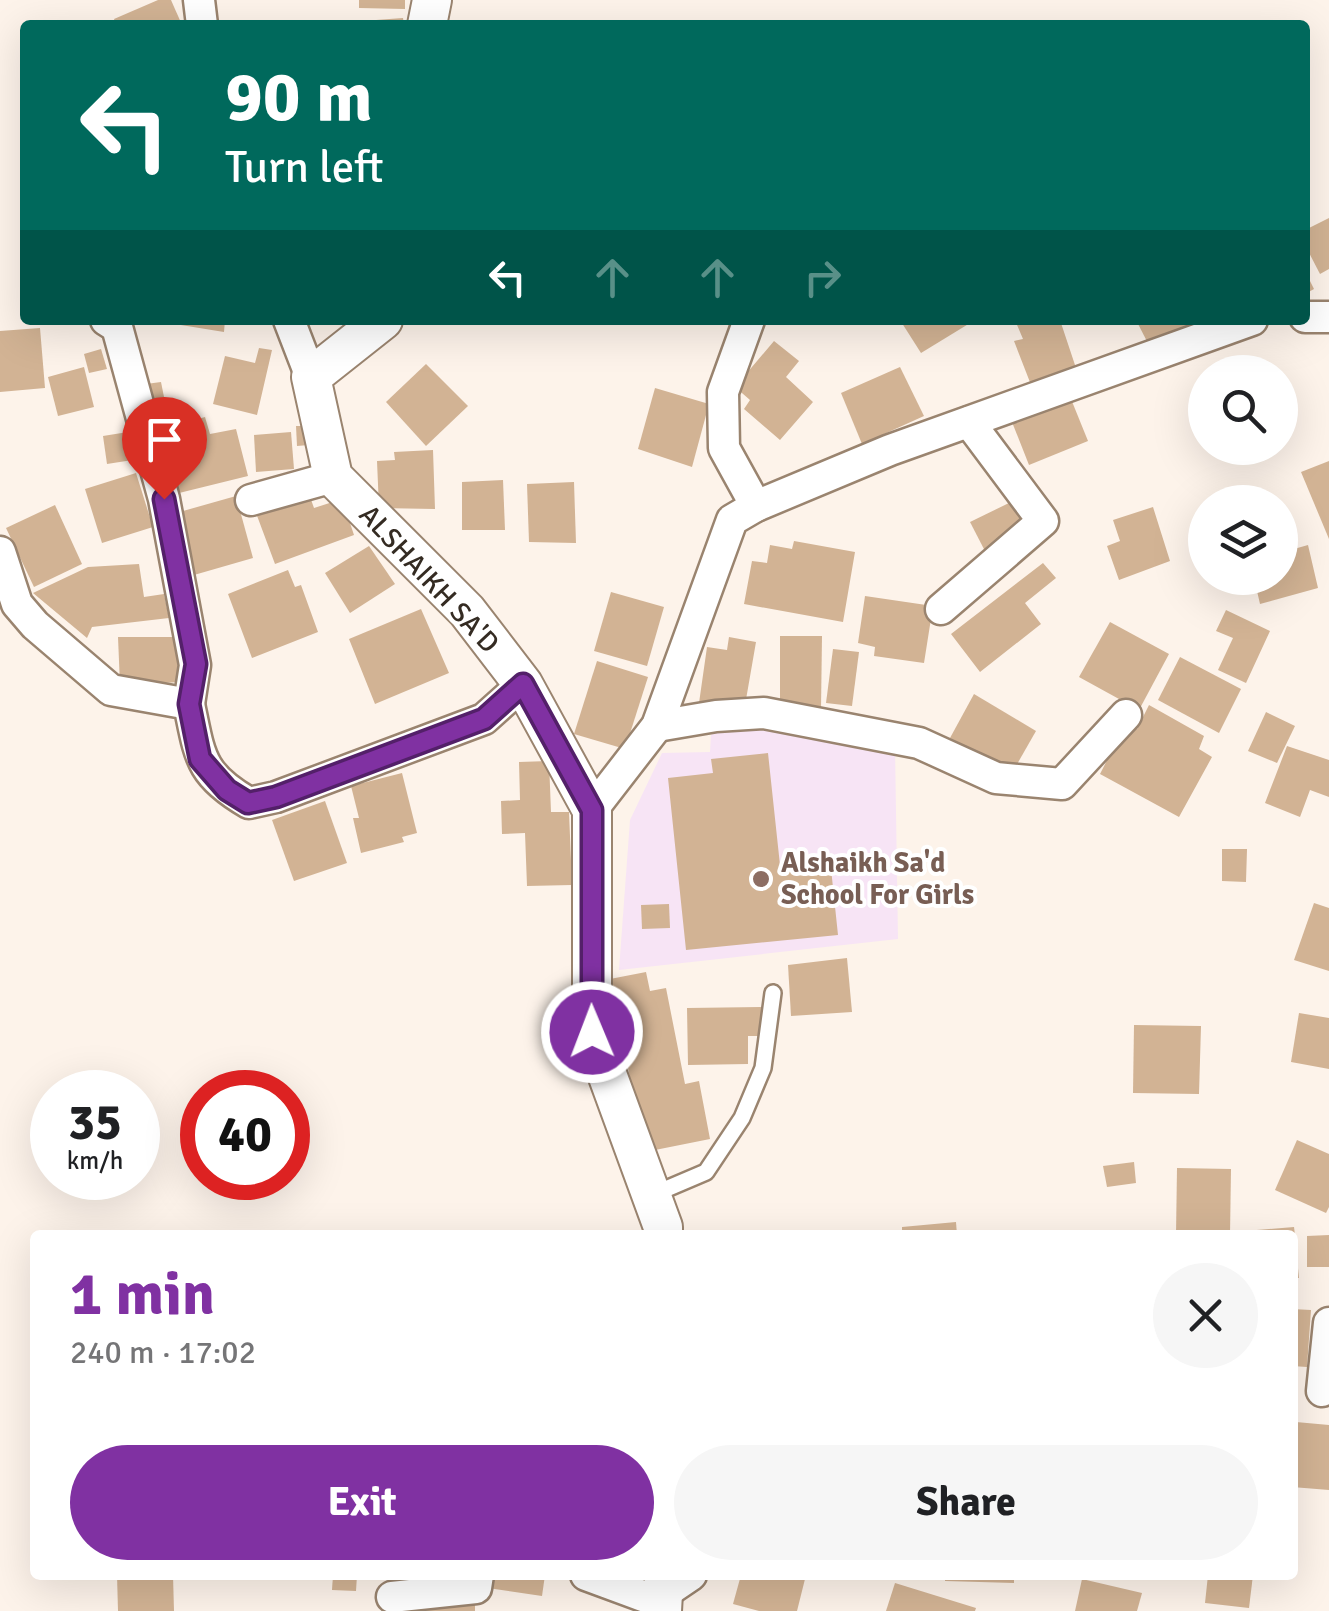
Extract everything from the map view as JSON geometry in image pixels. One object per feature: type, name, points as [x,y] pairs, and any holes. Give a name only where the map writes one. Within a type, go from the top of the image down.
[{"type":"street","points":[[113,325],[164,499],[196,664],[189,704],[200,759],[227,790],[248,803],[276,797],[484,719],[523,684]]},
{"type":"street","points":[[251,500],[333,477],[311,377],[291,325]]},
{"type":"street","points":[[311,377],[376,325]]},
{"type":"street","points":[[747,325],[723,392],[724,448],[756,506]]},
{"type":"street","points":[[592,810],[657,726],[732,520],[756,506],[890,450],[1238,325]]},
{"type":"street","points":[[941,610],[1043,521],[969,422]]},
{"type":"street","name":"ALSHAIKH SA'D","points":[[333,477],[467,612],[523,684],[592,810],[592,1032],[662,1230]]},
{"type":"street","points":[[0,552],[16,604],[111,690],[189,704]]},
{"type":"street","points":[[657,726],[716,716],[764,714],[920,743],[996,778],[1062,784],[1126,715]]},
{"type":"street","points":[[1322,1391],[1329,1323]]},
{"type":"street","points":[[390,1594],[476,1588],[477,1580]]},
{"type":"street","points":[[610,1580],[669,1592]]},
{"type":"lane","points":[[652,1196],[706,1172],[742,1118],[763,1068],[772,993]]},
{"type":"shaded area","name":"Alshaikh Sa'd School For Girls","points":[[733,719],[895,748],[898,939],[619,970],[630,820],[662,753],[710,752],[711,735]]},
{"type":"building","points":[[158,0],[171,0],[180,20],[114,20]]},
{"type":"building","points":[[359,0],[405,0],[405,9],[359,8]]},
{"type":"building","points":[[1329,218],[1329,269],[1320,274],[1310,255],[1310,228]]},
{"type":"building","points":[[181,325],[225,325],[224,332]]},
{"type":"building","points":[[903,325],[967,325],[921,353]]},
{"type":"building","points":[[1017,325],[1062,325],[1078,374],[1033,390],[1014,341],[1023,339]]},
{"type":"building","points":[[1139,325],[1193,325],[1197,333],[1154,355]]},
{"type":"building","points":[[40,328],[45,388],[0,392],[0,331]]},
{"type":"building","points":[[774,341],[799,361],[786,377],[813,402],[780,440],[744,409],[750,400],[735,387]]},
{"type":"building","points":[[259,348],[272,350],[257,415],[213,404],[225,356],[255,363]]},
{"type":"building","points":[[101,349],[107,369],[89,373],[84,354]]},
{"type":"building","points":[[426,364],[468,406],[426,446],[386,402]]},
{"type":"building","points":[[84,367],[94,407],[58,416],[48,377]]},
{"type":"building","points":[[900,367],[924,416],[862,444],[841,393]]},
{"type":"building","points":[[161,382],[166,407],[151,410],[146,384]]},
{"type":"building","points":[[655,388],[709,404],[692,467],[638,449]]},
{"type":"building","points":[[1071,399],[1088,441],[1029,465],[1012,422]]},
{"type":"building","points":[[205,417],[210,434],[236,429],[248,476],[175,494],[163,440],[182,435],[180,424]]},
{"type":"building","points":[[296,426],[308,426],[309,445],[297,446]]},
{"type":"building","points":[[134,431],[139,459],[107,464],[103,436]]},
{"type":"building","points":[[291,432],[294,469],[256,472],[254,435]]},
{"type":"building","points":[[433,450],[435,509],[379,508],[377,461],[395,460],[394,452]]},
{"type":"building","points":[[1329,461],[1329,539],[1301,472]]},
{"type":"building","points":[[136,473],[153,527],[102,543],[85,489]]},
{"type":"building","points":[[503,480],[505,530],[462,530],[462,482]]},
{"type":"building","points":[[574,482],[576,543],[529,542],[527,484]]},
{"type":"building","points":[[309,494],[314,508],[342,499],[354,535],[275,564],[256,513]]},
{"type":"building","points":[[236,496],[253,558],[194,575],[176,513]]},
{"type":"building","points":[[1011,502],[1027,531],[986,553],[970,522]]},
{"type":"building","points":[[55,505],[82,564],[34,587],[6,528]]},
{"type":"building","points":[[1153,507],[1170,561],[1119,580],[1107,546],[1120,541],[1113,520]]},
{"type":"building","points":[[794,541],[855,552],[843,622],[744,604],[752,561],[767,563],[770,545],[792,549]]},
{"type":"building","points":[[1308,545],[1318,588],[1298,594],[1298,548]]},
{"type":"building","points":[[369,546],[395,584],[350,613],[325,573]]},
{"type":"building","points":[[1043,563],[1056,578],[1025,603],[1041,624],[980,672],[951,634]]},
{"type":"building","points":[[139,564],[144,597],[164,594],[169,618],[92,627],[87,638],[33,593],[88,567]]},
{"type":"building","points":[[288,570],[295,587],[301,585],[318,632],[252,658],[228,594]]},
{"type":"building","points":[[611,592],[664,607],[647,666],[594,651]]},
{"type":"building","points":[[1258,595],[1293,595],[1260,604]]},
{"type":"building","points":[[865,596],[933,606],[924,663],[874,656],[875,647],[858,643]]},
{"type":"building","points":[[421,609],[449,673],[375,704],[349,639]]},
{"type":"building","points":[[1226,610],[1270,631],[1246,683],[1218,670],[1233,638],[1216,631]]},
{"type":"building","points":[[1110,622],[1169,654],[1139,710],[1079,677]]},
{"type":"building","points":[[780,636],[822,636],[821,709],[780,709]]},
{"type":"building","points":[[118,637],[180,637],[182,682],[120,685]]},
{"type":"building","points":[[729,637],[756,642],[744,711],[699,703],[707,647],[727,650]]},
{"type":"building","points":[[833,649],[859,652],[852,706],[826,703]]},
{"type":"building","points":[[1180,657],[1241,689],[1219,733],[1158,700]]},
{"type":"building","points":[[597,661],[648,677],[625,749],[574,734]]},
{"type":"building","points":[[974,694],[1036,731],[1012,773],[950,738]]},
{"type":"building","points":[[1149,705],[1204,736],[1199,749],[1212,757],[1179,817],[1100,774],[1126,723],[1137,729]]},
{"type":"building","points":[[1266,712],[1295,726],[1277,763],[1248,751]]},
{"type":"building","points":[[1287,746],[1329,760],[1329,797],[1310,790],[1300,817],[1265,803]]},
{"type":"building","points":[[768,753],[780,865],[830,859],[838,935],[686,950],[668,778],[713,773],[711,759]]},
{"type":"building","points":[[549,761],[551,812],[569,812],[572,885],[527,886],[525,833],[502,834],[501,801],[520,800],[519,762]]},
{"type":"building","points":[[402,773],[417,833],[402,837],[404,842],[361,853],[353,818],[359,818],[351,786]]},
{"type":"building","points":[[325,801],[347,863],[294,881],[272,820]]},
{"type":"building","points":[[1222,849],[1247,849],[1246,882],[1222,881]]},
{"type":"building","points":[[1314,903],[1329,908],[1329,971],[1294,960]]},
{"type":"building","points":[[669,904],[670,928],[642,929],[641,905]]},
{"type":"building","points":[[847,958],[852,1012],[791,1016],[788,965]]},
{"type":"building","points":[[646,972],[650,991],[666,988],[685,1084],[699,1081],[710,1139],[645,1152],[610,979]]},
{"type":"building","points":[[761,1007],[761,1036],[748,1036],[748,1064],[688,1065],[687,1008]]},
{"type":"building","points":[[1299,1013],[1329,1018],[1329,1069],[1291,1062]]},
{"type":"building","points":[[1134,1025],[1201,1026],[1199,1094],[1133,1093]]},
{"type":"building","points":[[1297,1140],[1329,1154],[1326,1213],[1275,1190]]},
{"type":"building","points":[[1134,1162],[1136,1183],[1107,1187],[1103,1166]]},
{"type":"building","points":[[1177,1168],[1231,1169],[1230,1230],[1176,1230]]},
{"type":"building","points":[[956,1222],[957,1230],[902,1230]]},
{"type":"building","points":[[1329,1235],[1329,1267],[1307,1267],[1307,1236]]},
{"type":"building","points":[[1298,1309],[1311,1310],[1307,1367],[1298,1366]]},
{"type":"building","points":[[1298,1422],[1329,1425],[1329,1490],[1298,1487]]},
{"type":"building","points":[[117,1580],[173,1580],[174,1611],[118,1611]]},
{"type":"building","points":[[333,1580],[357,1580],[356,1591],[332,1590]]},
{"type":"building","points":[[489,1580],[544,1580],[542,1596],[488,1588]]},
{"type":"building","points":[[740,1580],[805,1580],[797,1611],[759,1611],[733,1604]]},
{"type":"building","points":[[1014,1580],[1014,1583],[945,1581]]},
{"type":"building","points":[[1082,1580],[1142,1593],[1137,1611],[1075,1611]]},
{"type":"building","points":[[1207,1580],[1252,1580],[1249,1608],[1205,1603]]},
{"type":"building","points":[[895,1583],[976,1608],[886,1611]]},
{"type":"building","points":[[414,1603],[475,1603],[475,1611],[414,1611]]},
{"type":"place","name":"Alshaikh Sa'd School For Girls","points":[[761,879]]},
{"type":"route","points":[[164,499],[196,664],[189,704],[200,759],[227,790],[248,803],[276,797],[484,719],[523,684],[592,810],[592,1032]]}]
